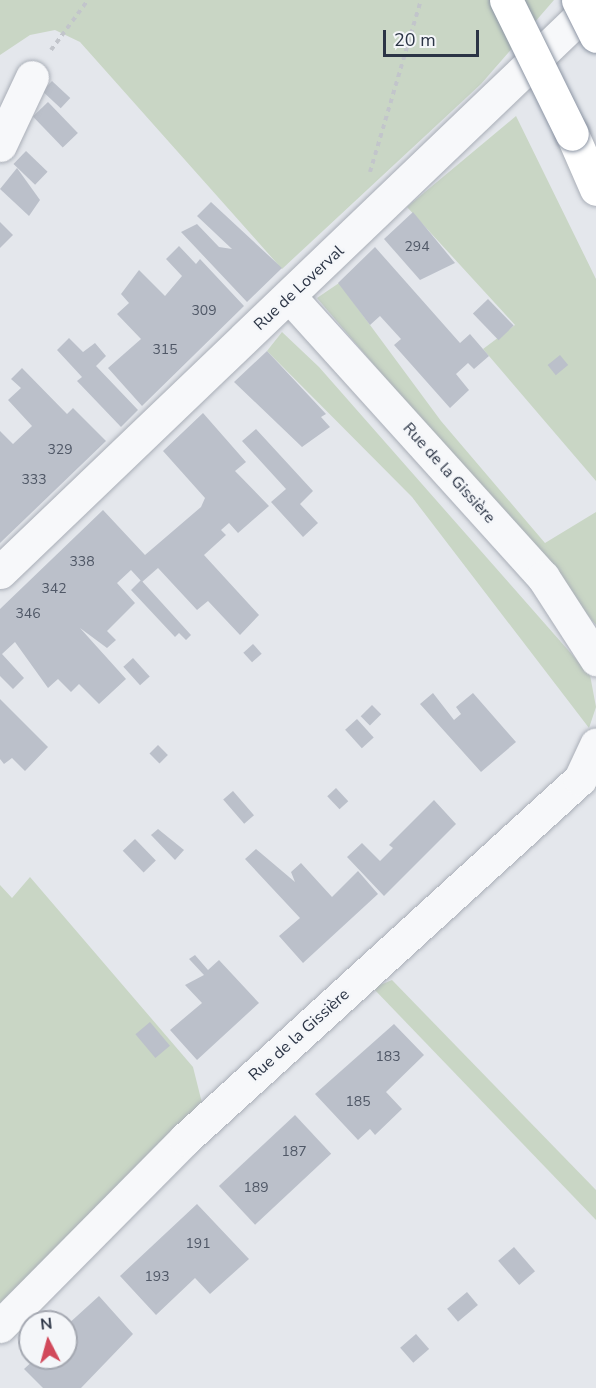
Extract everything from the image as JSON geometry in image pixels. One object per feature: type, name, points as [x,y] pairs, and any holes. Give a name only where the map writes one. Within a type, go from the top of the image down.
[{"type":"highway","points":[[506,0],[572,134],[596,189]]},
{"type":"highway","points":[[578,0],[596,36]]},
{"type":"street","name":"Rue de Loverval","points":[[0,572],[596,1]]},
{"type":"street","points":[[0,145],[32,77]]},
{"type":"street","name":"Rue de la Gissière","points":[[288,296],[543,577],[596,659]]},
{"type":"street","name":"Rue de la Gissière","points":[[0,1326],[185,1139],[580,780],[596,746]]},
{"type":"path","points":[[32,77],[88,0]]},
{"type":"path","points":[[366,185],[421,0]]},
{"type":"green space","points":[[0,0],[554,0],[481,84],[282,269],[80,42],[55,30],[30,35],[0,55]]},
{"type":"green space","points":[[516,116],[596,279],[596,481],[483,349],[515,325],[407,207]]},
{"type":"green space","points":[[339,283],[441,421],[545,543],[596,512],[596,625],[317,298]]},
{"type":"green space","points":[[282,332],[319,367],[590,675],[596,707],[589,728],[412,497],[267,351]]},
{"type":"green space","points":[[30,877],[193,1067],[203,1107],[0,1303],[0,885],[12,898]]},
{"type":"green space","points":[[392,980],[596,1190],[596,1220],[373,988]]},
{"type":"building","points":[[52,81],[70,98],[61,108],[42,91]]},
{"type":"building","points":[[48,102],[78,133],[63,148],[33,117]]},
{"type":"building","points":[[26,151],[48,172],[35,185],[13,164]]},
{"type":"building","points":[[17,168],[40,200],[29,216],[0,189]]},
{"type":"building","points":[[211,202],[282,268],[247,302],[181,232],[197,224],[219,247],[232,249],[197,216]]},
{"type":"building","points":[[413,212],[455,263],[420,280],[384,239]]},
{"type":"building","points":[[0,222],[13,235],[0,248]]},
{"type":"building","points":[[179,246],[196,264],[200,259],[244,306],[142,406],[108,368],[141,339],[117,314],[129,303],[121,294],[139,270],[165,296],[182,276],[166,259]]},
{"type":"building","points":[[375,247],[460,343],[470,334],[489,356],[474,369],[468,363],[456,374],[469,390],[450,408],[394,345],[401,339],[380,316],[370,325],[338,283]]},
{"type":"building","points":[[488,299],[514,326],[499,340],[473,314]]},
{"type":"building","points":[[69,338],[83,352],[95,343],[106,356],[96,366],[138,410],[121,427],[77,381],[82,377],[57,350]]},
{"type":"building","points":[[267,351],[326,414],[321,417],[330,427],[302,447],[234,382]]},
{"type":"building","points":[[560,355],[568,365],[556,375],[548,365]]},
{"type":"building","points":[[22,368],[67,414],[73,408],[106,441],[0,543],[0,431],[13,444],[32,426],[8,400],[21,388],[11,379]]},
{"type":"building","points":[[203,413],[246,462],[235,471],[269,506],[238,533],[229,523],[221,530],[226,535],[204,555],[259,615],[240,635],[208,601],[197,610],[158,568],[142,582],[131,570],[117,583],[135,603],[107,631],[116,640],[107,648],[80,628],[126,679],[99,704],[79,684],[71,692],[58,679],[48,688],[15,642],[2,654],[24,678],[13,689],[0,676],[0,609],[103,510],[145,555],[201,507],[205,498],[163,451]]},
{"type":"building","points":[[256,429],[313,491],[300,504],[318,523],[303,537],[271,502],[286,489],[242,441]]},
{"type":"building","points":[[141,580],[191,635],[186,640],[179,633],[175,637],[131,590]]},
{"type":"building","points":[[253,644],[262,654],[252,662],[243,653]]},
{"type":"building","points":[[133,658],[150,677],[140,685],[123,667]]},
{"type":"building","points":[[433,693],[454,720],[461,714],[456,707],[473,693],[516,742],[481,772],[420,704]]},
{"type":"building","points":[[0,699],[48,747],[25,771],[12,758],[4,764],[0,759]]},
{"type":"building","points":[[372,705],[381,714],[370,726],[361,716]]},
{"type":"building","points":[[357,719],[374,738],[362,748],[345,730]]},
{"type":"building","points":[[158,745],[168,755],[159,763],[150,753]]},
{"type":"building","points":[[336,788],[348,801],[339,809],[327,796]]},
{"type":"building","points":[[233,791],[254,815],[244,824],[223,800]]},
{"type":"building","points":[[434,800],[456,824],[384,896],[347,857],[362,843],[380,861],[393,848],[389,845]]},
{"type":"building","points":[[158,829],[184,850],[175,860],[151,835]]},
{"type":"building","points":[[135,839],[156,861],[144,872],[123,851]]},
{"type":"building","points":[[256,849],[295,882],[291,872],[301,863],[332,897],[358,871],[378,894],[303,963],[279,936],[300,918],[245,859]]},
{"type":"building","points":[[195,955],[208,970],[219,960],[259,1003],[197,1060],[170,1030],[202,1003],[185,985],[204,975],[189,959]]},
{"type":"building","points":[[150,1022],[170,1046],[155,1058],[135,1034]]},
{"type":"building","points":[[394,1024],[424,1055],[386,1092],[402,1109],[375,1135],[370,1129],[358,1140],[315,1094]]},
{"type":"building","points":[[295,1115],[331,1154],[255,1225],[219,1186]]},
{"type":"building","points":[[197,1204],[249,1259],[210,1294],[195,1278],[156,1315],[120,1276]]},
{"type":"building","points":[[514,1247],[535,1271],[519,1285],[498,1261]]},
{"type":"building","points":[[467,1292],[478,1305],[458,1322],[447,1309]]},
{"type":"building","points":[[99,1296],[133,1334],[81,1388],[43,1388],[25,1370],[78,1370],[78,1315]]},
{"type":"building","points":[[416,1334],[429,1349],[413,1363],[400,1348]]}]
